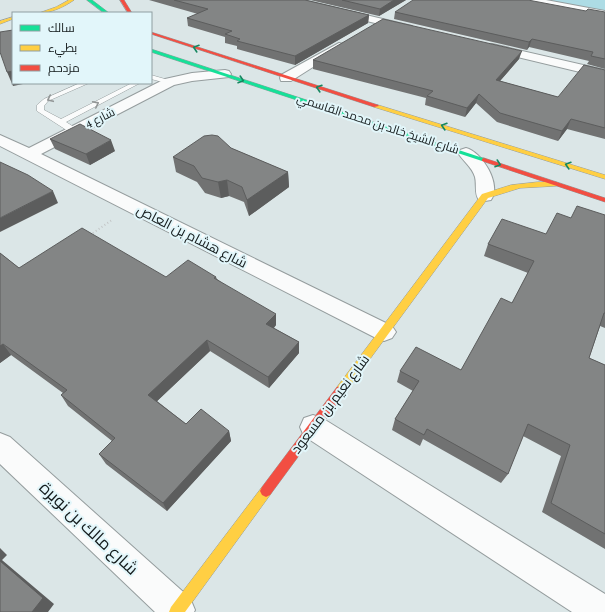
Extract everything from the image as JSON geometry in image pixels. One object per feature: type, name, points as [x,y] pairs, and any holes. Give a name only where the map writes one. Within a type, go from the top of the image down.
[{"type":"main road","points":[[43,12],[57,8],[72,0]]},
{"type":"main road","points":[[89,0],[106,12]]},
{"type":"main road","points":[[122,0],[129,12]]},
{"type":"main road","points":[[0,19],[12,18]]},
{"type":"main road","points":[[0,23],[12,18]]},
{"type":"main road","name":"شارع الشيخ خالد بن محمد القاسمي","points":[[153,34],[286,78],[605,177]]},
{"type":"main road","name":"شارع الشيخ خالد بن محمد القاسمي","points":[[152,50],[605,200]]},
{"type":"main road","points":[[485,196],[505,188],[556,184]]},
{"type":"main road","name":"شارع نعيم بن مسعود","points":[[177,611],[485,196]]},
{"type":"street","points":[[291,0],[419,31]]},
{"type":"street","points":[[530,0],[605,14]]},
{"type":"street","points":[[367,30],[392,14]]},
{"type":"street","points":[[286,78],[346,42]]},
{"type":"street","points":[[481,45],[605,74]]},
{"type":"street","points":[[170,82],[179,70],[180,66],[178,58]]},
{"type":"street","name":"شارع 4","points":[[29,154],[170,82],[198,76],[226,74]]},
{"type":"street","name":"شارع هشام بن العاص","points":[[0,140],[384,332]]},
{"type":"street","points":[[466,153],[473,159],[483,174],[485,181],[485,196]]},
{"type":"street","points":[[313,426],[602,612]]},
{"type":"street","name":"شارع مالك بن نويرة","points":[[0,446],[177,611]]},
{"type":"lane","points":[[152,78],[170,82]]},
{"type":"lane","points":[[74,131],[41,111],[40,106],[46,100],[84,84]]},
{"type":"lane","points":[[61,122],[135,84]]},
{"type":"path","points":[[86,237],[133,206]]},
{"type":"shaded area","points":[[541,0],[605,0],[605,12]]},
{"type":"building","points":[[174,0],[305,0],[369,15],[295,56],[237,41],[240,39],[225,34],[232,31],[187,18],[208,9]]},
{"type":"building","points":[[342,0],[394,0],[380,9]]},
{"type":"building","points":[[413,0],[528,0],[586,11],[588,9],[605,12],[605,59],[591,56],[593,52],[532,39],[529,42],[395,12]]},
{"type":"building","points":[[383,19],[522,51],[496,80],[558,97],[584,65],[605,70],[605,128],[571,119],[562,131],[500,113],[479,94],[467,108],[427,96],[433,91],[313,60]]},
{"type":"building","points":[[12,30],[12,71],[7,72],[0,52],[0,32]]},
{"type":"building","points":[[80,124],[111,140],[86,154],[50,139]]},
{"type":"building","points":[[204,136],[218,136],[231,148],[288,172],[247,200],[242,187],[227,180],[218,182],[202,178],[194,166],[173,157]]},
{"type":"building","points":[[0,162],[28,175],[53,191],[0,218]]},
{"type":"building","points":[[577,206],[605,215],[605,313],[589,358],[605,365],[605,534],[551,503],[570,445],[528,424],[508,474],[427,429],[424,435],[395,419],[419,381],[400,371],[416,347],[461,370],[501,298],[512,303],[534,261],[488,244],[502,219],[546,234],[557,213],[571,218]]},
{"type":"building","points":[[82,228],[166,277],[188,260],[216,277],[214,278],[276,314],[266,324],[299,342],[268,377],[207,340],[148,395],[186,424],[201,409],[229,431],[163,503],[99,454],[115,438],[61,395],[67,390],[3,344],[0,346],[0,253],[19,268]]},
{"type":"building","points":[[0,561],[43,598],[32,612],[0,612]]},
{"type":"traffic: fast","points":[[89,0],[106,12]]},
{"type":"traffic: fast","points":[[152,50],[484,160]]},
{"type":"traffic: slow","points":[[44,12],[57,8],[72,0]]},
{"type":"traffic: slow","points":[[0,23],[12,18]]},
{"type":"traffic: slow","points":[[376,106],[605,177]]},
{"type":"traffic: slow","points":[[341,390],[485,196],[520,186],[556,184]]},
{"type":"traffic: slow","points":[[176,612],[266,491]]},
{"type":"traffic: jam","points":[[122,0],[129,12]]},
{"type":"traffic: jam","points":[[152,33],[376,106]]},
{"type":"traffic: jam","points":[[484,160],[605,200]]},
{"type":"traffic: jam","points":[[266,491],[341,390]]}]
